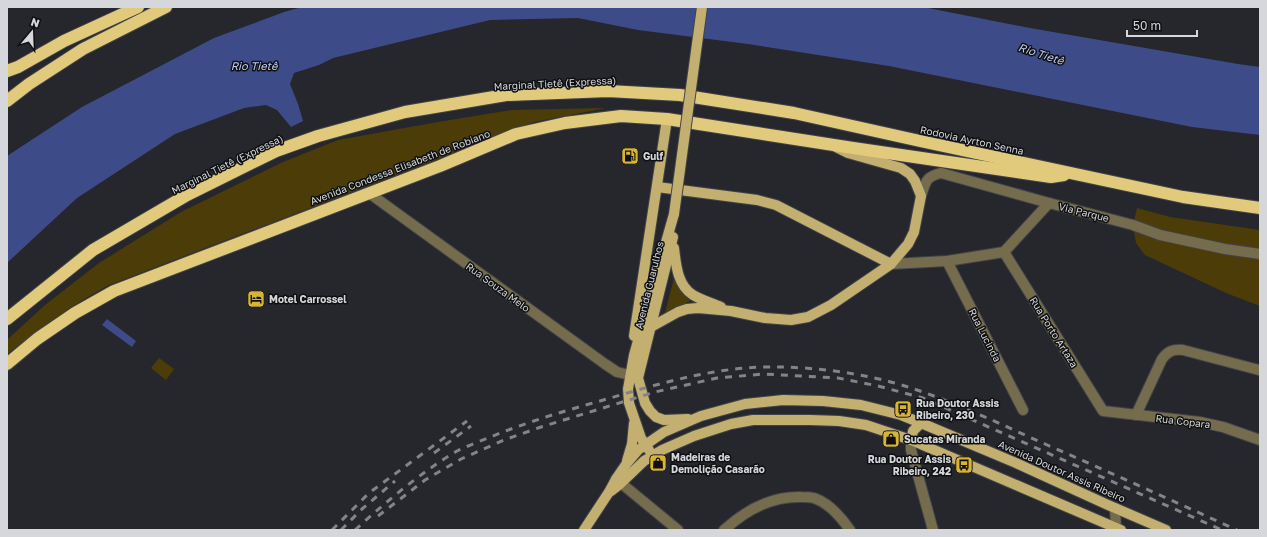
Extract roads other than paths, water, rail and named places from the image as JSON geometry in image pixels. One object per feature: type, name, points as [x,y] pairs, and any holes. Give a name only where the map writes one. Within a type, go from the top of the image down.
[{"type":"highway","points":[[7,71],[18,67],[64,41],[138,7]]},
{"type":"highway","points":[[7,101],[22,89],[83,50],[166,7]]},
{"type":"highway","name":"Marginal Tietê (Expressa)","points":[[7,318],[93,250],[186,195],[276,151],[318,136],[405,112],[506,96],[608,91],[680,95]]},
{"type":"highway","name":"Rodovia Ayrton Senna","points":[[680,95],[794,113],[1183,197],[1260,208]]},
{"type":"highway","name":"Avenida Condessa Elisabeth de Robiano","points":[[7,364],[37,339],[75,313],[114,291],[440,166],[516,134],[565,123],[621,116],[667,119],[1051,177],[1075,174]]},
{"type":"main road","points":[[674,214],[702,7]]},
{"type":"main road","name":"Avenida Guarulhos","points":[[634,355],[636,320],[667,119]]},
{"type":"main road","points":[[673,240],[675,260],[680,279],[685,289],[694,296],[730,310],[764,318],[791,320],[808,317],[831,305],[892,264],[908,244],[914,232],[921,196],[915,181],[910,174],[901,168],[848,153],[833,145]]},
{"type":"main road","points":[[657,187],[757,200],[776,205],[892,264]]},
{"type":"main road","name":"Avenida Guarulhos","points":[[674,214],[673,240],[638,378],[645,403],[656,417],[664,420],[692,419]]},
{"type":"main road","name":"Avenida Guarulhos","points":[[653,455],[641,438],[629,403],[628,389],[634,355],[674,214]]},
{"type":"main road","points":[[651,327],[678,312],[688,309],[698,308],[730,310]]},
{"type":"main road","name":"Avenida Doutor Assis Ribeiro","points":[[692,419],[745,404],[783,400],[823,401],[871,407],[901,415],[921,423],[1016,463],[1166,530]]},
{"type":"main road","points":[[866,425],[870,418],[871,407]]},
{"type":"main road","points":[[584,530],[618,481],[627,463],[632,444],[634,417]]},
{"type":"main road","points":[[627,463],[638,450],[664,432],[692,419]]},
{"type":"main road","points":[[618,481],[644,461],[662,450],[694,436],[731,424],[753,420],[839,421],[866,425],[911,440],[1118,529]]},
{"type":"main road","points":[[911,440],[913,431],[921,423]]},
{"type":"street","name":"Via Parque","points":[[921,196],[926,180],[932,175],[941,173],[1133,225],[1160,235],[1225,250],[1260,254]]},
{"type":"street","name":"Rua Souza Melo","points":[[369,193],[604,364],[617,372],[630,375]]},
{"type":"street","points":[[892,264],[947,261],[1004,252],[1050,203]]},
{"type":"street","name":"Rua Porto Artaza","points":[[1004,252],[1103,411]]},
{"type":"street","name":"Rua Lucinda","points":[[947,261],[1023,410]]},
{"type":"street","points":[[1136,416],[1162,359],[1166,353],[1171,350],[1183,350],[1259,370]]},
{"type":"street","name":"Rua Copara","points":[[1103,411],[1136,416],[1200,422],[1223,427],[1260,440]]},
{"type":"street","points":[[911,440],[911,450],[933,530]]},
{"type":"street","points":[[618,481],[678,530]]},
{"type":"street","points":[[724,530],[754,508],[776,499],[813,497],[824,503],[840,516],[850,530]]},
{"type":"street","points":[[1115,508],[1118,529]]},
{"type":"water","name":"Rio Tietê","points":[[302,7],[923,7],[1030,28],[1260,67],[1260,135],[1192,127],[889,66],[748,44],[638,30],[578,18],[490,20],[333,58],[319,65],[294,73],[290,84],[303,121],[291,127],[277,110],[266,105],[244,108],[175,134],[77,198],[7,263],[7,156],[82,107],[214,38],[284,12]]},
{"type":"water","points":[[107,319],[136,341],[132,347],[102,325]]},
{"type":"railway","points":[[355,530],[404,488],[443,460],[461,449],[501,433],[566,411],[683,378],[729,370],[775,367],[808,368],[842,372],[893,382],[926,393],[943,399],[1237,530]]},
{"type":"railway","points":[[378,516],[425,480],[461,459],[504,440],[655,392],[717,378],[764,374],[838,378],[878,386],[923,398],[1222,530]]},
{"type":"railway","points":[[332,530],[369,493],[467,421]]},
{"type":"railway","points":[[434,453],[471,426]]},
{"type":"railway","points":[[341,530],[362,509],[395,481]]},
{"type":"place","name":"Gulf","points":[[630,156]]},
{"type":"place","name":"Motel Carrossel","points":[[256,299]]},
{"type":"place","name":"Rua Doutor Assis Ribeiro, 230","points":[[903,409]]},
{"type":"place","name":"Sucatas Miranda","points":[[891,439]]},
{"type":"place","name":"Madeiras de Demolição Casarão","points":[[658,463]]},
{"type":"place","name":"Rua Doutor Assis Ribeiro, 242","points":[[964,465]]}]
